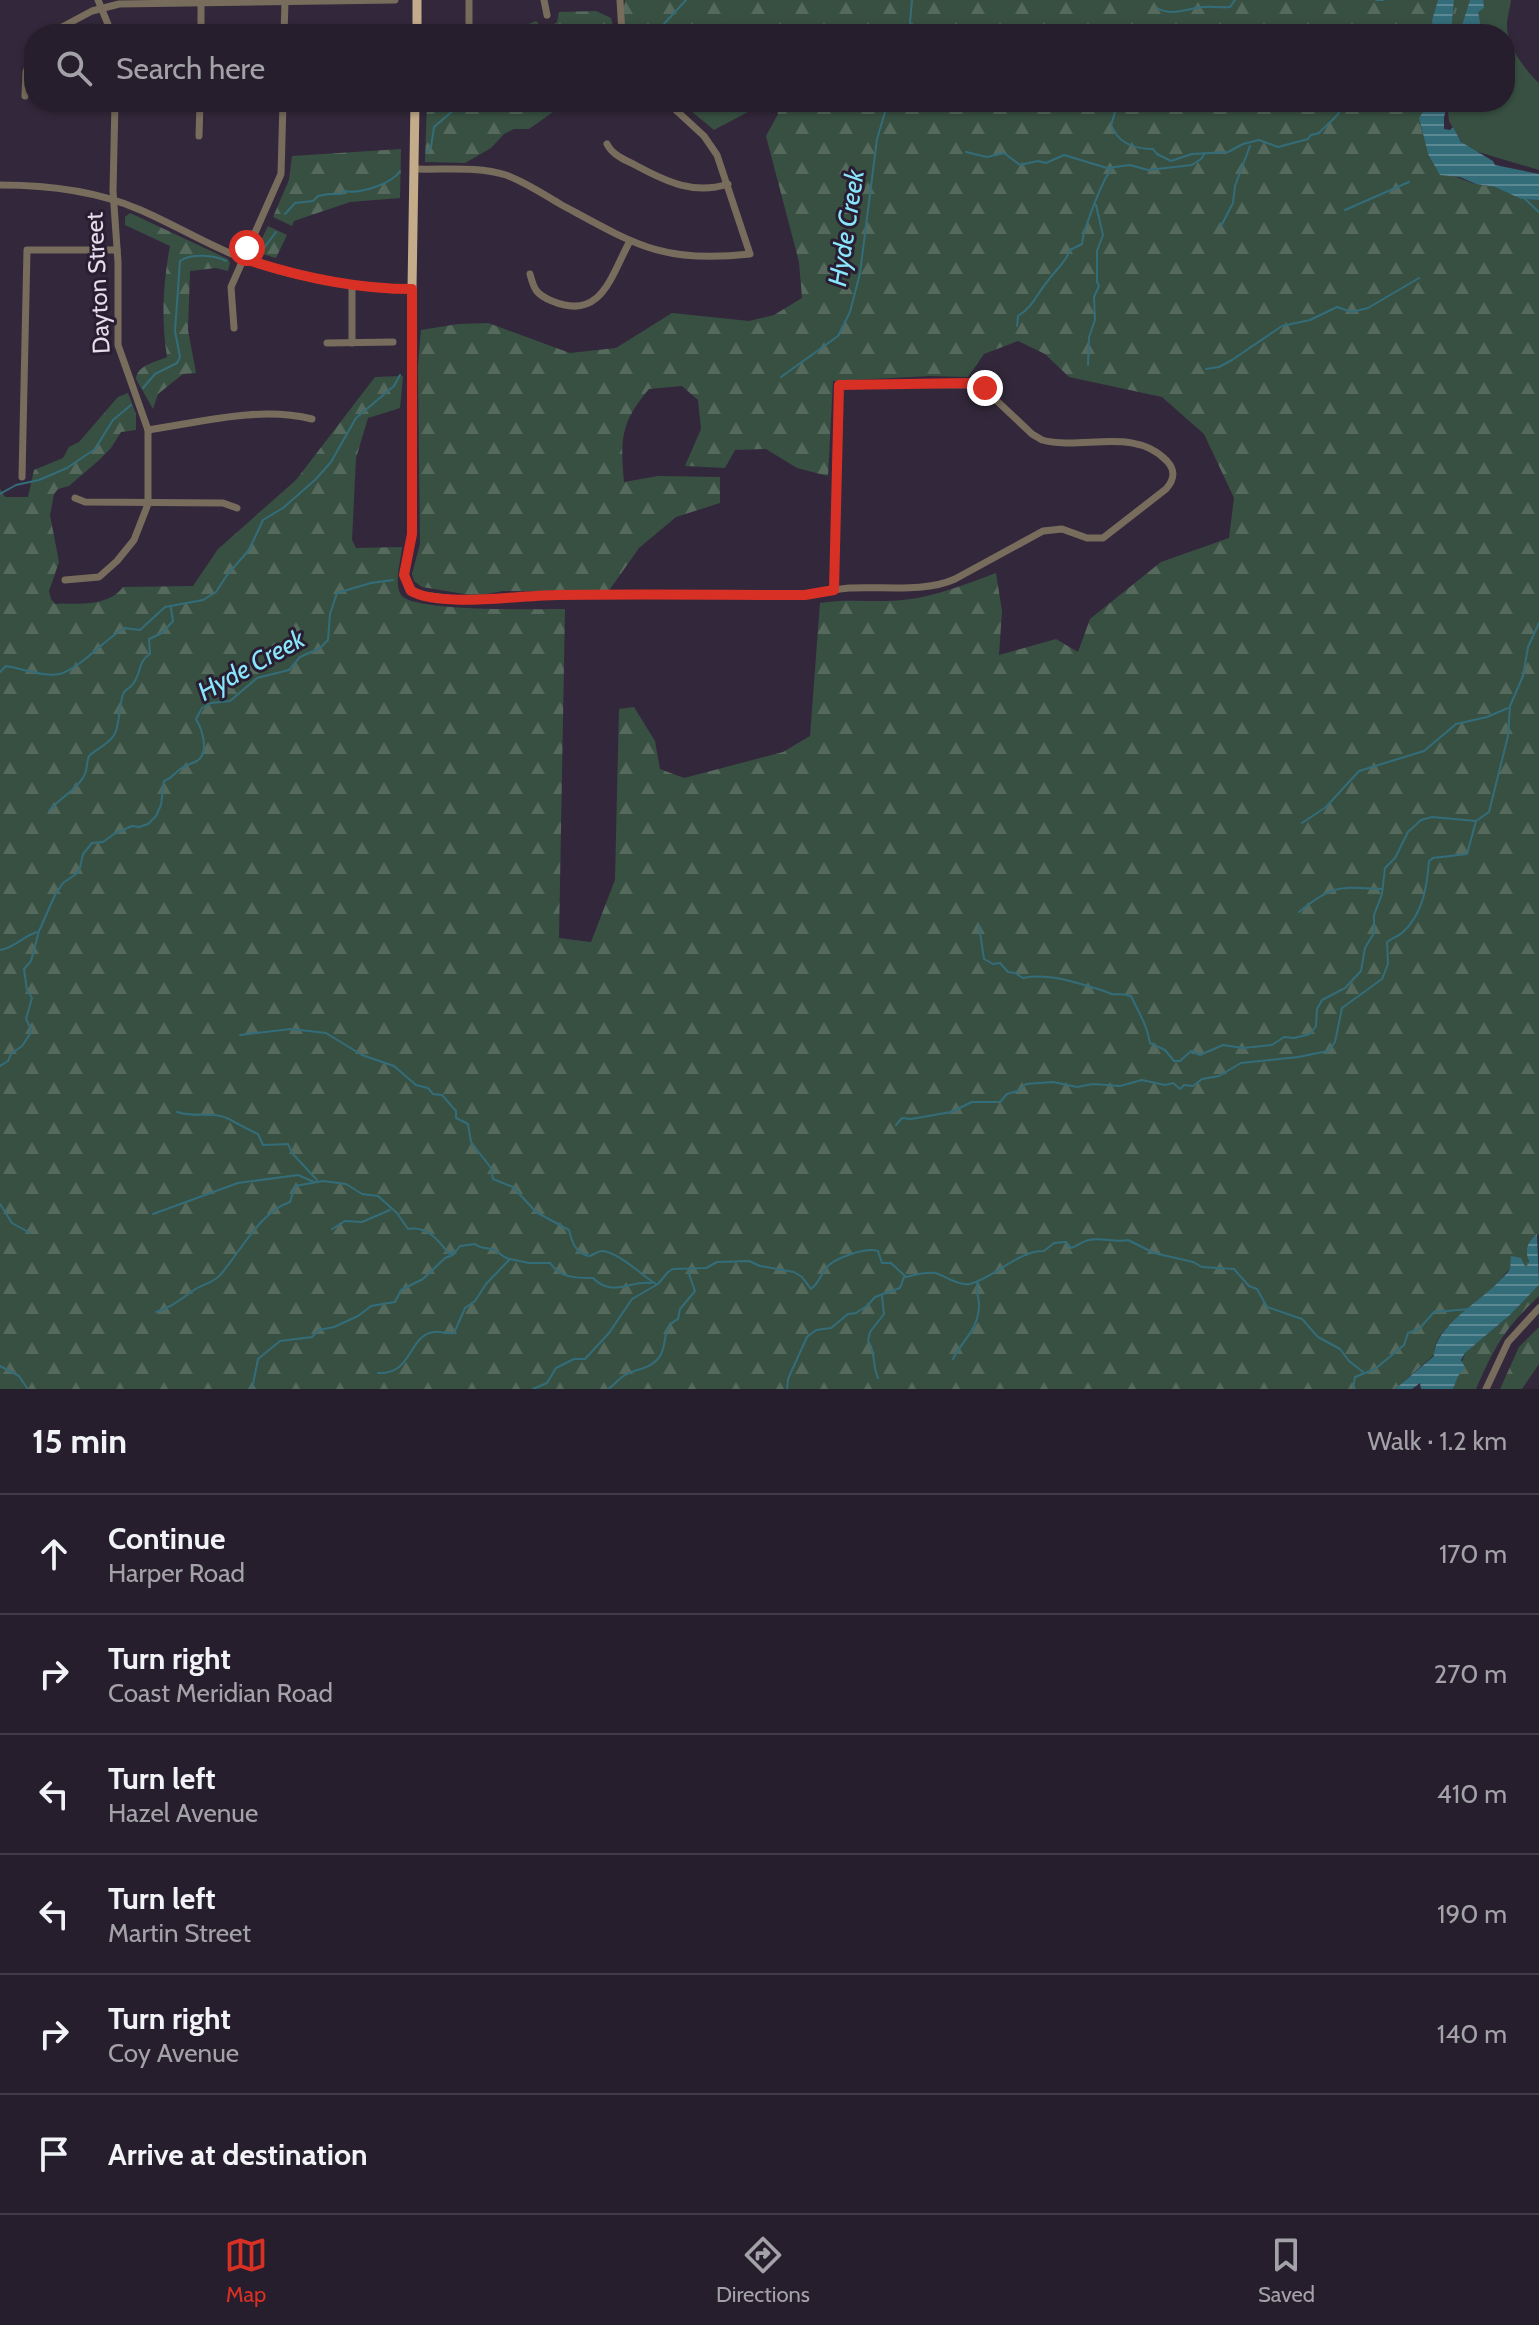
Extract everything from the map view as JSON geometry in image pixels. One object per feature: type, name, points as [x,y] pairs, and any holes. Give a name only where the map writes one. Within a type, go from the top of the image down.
[{"type":"main road","points":[[417,0],[417,24]]},
{"type":"main road","points":[[412,289],[415,112]]},
{"type":"street","points":[[66,24],[100,4],[395,0]]},
{"type":"street","points":[[469,0],[469,24]]},
{"type":"street","points":[[544,0],[547,15]]},
{"type":"street","points":[[620,0],[621,24]]},
{"type":"street","points":[[284,24],[285,2]]},
{"type":"street","points":[[201,3],[201,24]]},
{"type":"street","points":[[100,4],[108,24]]},
{"type":"street","name":"Dayton Street","points":[[115,112],[114,200],[119,352],[148,430],[148,504]]},
{"type":"street","points":[[199,136],[200,112]]},
{"type":"street","points":[[234,328],[231,287],[281,174],[283,112]]},
{"type":"street","points":[[415,169],[502,174],[630,241],[657,251],[686,257],[750,254],[720,162],[709,142],[678,112]]},
{"type":"street","points":[[607,144],[616,155],[672,184],[697,189],[728,184]]},
{"type":"street","points":[[0,185],[53,187],[114,200],[242,258],[291,273],[352,284],[412,289],[412,534],[404,577],[407,586],[426,596],[472,600],[537,595],[805,595],[834,590],[927,586],[947,582],[1030,536],[1050,529],[1068,530],[1092,539],[1105,536],[1170,485],[1173,473],[1163,458],[1146,446],[1042,440],[1032,434],[990,391],[976,384],[839,385],[834,590]]},
{"type":"street","points":[[530,274],[535,291],[542,297],[568,307],[585,305],[602,294],[630,241]]},
{"type":"street","points":[[22,477],[27,250],[117,250]]},
{"type":"street","points":[[352,284],[352,343]]},
{"type":"street","points":[[327,343],[393,342]]},
{"type":"street","points":[[148,430],[225,416],[299,416],[312,419]]},
{"type":"street","points":[[75,498],[85,502],[223,503],[237,508]]},
{"type":"street","points":[[65,580],[99,577],[117,561],[134,540],[148,504]]},
{"type":"street","points":[[1486,1389],[1508,1342],[1539,1308]]},
{"type":"green space","points":[[625,0],[1438,0],[1433,24],[624,24],[622,17]]},
{"type":"green space","points":[[1454,0],[1470,0],[1462,24],[1452,24]]},
{"type":"green space","points":[[1480,0],[1511,0],[1507,24],[1474,24]]},
{"type":"green space","points":[[596,11],[611,18],[612,24],[554,24],[559,12]]},
{"type":"green space","points":[[745,17],[768,19],[773,24],[721,24]]},
{"type":"green space","points":[[1515,52],[1539,83],[1539,170],[1465,148],[1449,121],[1448,112],[1515,112]]},
{"type":"green space","points":[[427,112],[553,112],[529,129],[514,129],[504,134],[491,148],[465,163],[425,162]]},
{"type":"green space","points":[[692,112],[748,112],[714,130]]},
{"type":"green space","points":[[778,112],[1423,112],[1421,127],[1428,154],[1448,174],[1475,184],[1495,187],[1521,199],[1539,200],[1539,1235],[1525,1269],[1511,1267],[1482,1299],[1446,1328],[1438,1340],[1434,1355],[1395,1389],[0,1389],[0,489],[5,497],[28,497],[34,470],[63,458],[69,447],[79,442],[118,397],[128,393],[136,414],[136,430],[121,432],[98,461],[69,486],[58,489],[54,494],[50,515],[59,562],[49,591],[55,604],[101,601],[123,587],[193,586],[218,549],[296,480],[375,377],[403,376],[400,408],[368,418],[356,458],[352,540],[356,548],[402,547],[399,592],[412,601],[453,607],[565,609],[559,938],[591,942],[615,880],[619,709],[634,707],[655,741],[660,769],[684,778],[783,752],[810,736],[820,603],[893,601],[927,596],[996,573],[1002,611],[999,655],[1056,639],[1078,652],[1090,619],[1161,562],[1229,538],[1234,498],[1204,434],[1162,397],[1069,377],[1045,354],[1018,341],[984,354],[968,377],[833,381],[828,476],[797,468],[766,449],[735,450],[725,468],[685,466],[701,429],[698,400],[682,386],[649,389],[633,411],[624,432],[624,482],[658,476],[720,477],[720,503],[676,517],[639,548],[608,592],[503,591],[476,596],[422,587],[414,581],[412,574],[420,544],[418,366],[421,330],[488,323],[570,353],[616,348],[672,313],[749,321],[774,315],[802,298],[799,262],[766,136]]},
{"type":"green space","points":[[401,149],[400,198],[350,202],[294,221],[292,226],[273,217],[289,180],[292,156]]},
{"type":"green space","points":[[130,213],[228,259],[230,263],[228,271],[216,268],[190,271],[188,330],[196,373],[183,374],[158,394],[153,409],[136,379],[143,367],[167,357],[164,301],[170,246],[125,225],[125,217]]},
{"type":"green space","points":[[268,226],[287,235],[276,258],[259,253],[257,249]]},
{"type":"green space","points":[[1539,1285],[1539,1296],[1502,1339],[1476,1389],[1453,1389],[1465,1353],[1510,1315]]},
{"type":"green space","points":[[1539,1327],[1539,1364],[1522,1389],[1500,1389],[1519,1347]]},
{"type":"water","points":[[1438,0],[1454,0],[1452,24],[1432,24]]},
{"type":"water","points":[[1470,0],[1483,0],[1484,8],[1478,12],[1480,24],[1462,24]]},
{"type":"water","points":[[1423,112],[1445,112],[1444,129],[1453,127],[1461,142],[1495,165],[1539,174],[1539,200],[1521,199],[1495,187],[1440,175],[1428,154],[1419,118]]},
{"type":"water","points":[[1537,1234],[1539,1285],[1510,1315],[1465,1353],[1461,1360],[1465,1368],[1453,1389],[1421,1389],[1420,1383],[1412,1389],[1395,1389],[1434,1356],[1442,1334],[1507,1273],[1511,1256],[1521,1258],[1526,1268],[1528,1246]]},
{"type":"waterway","points":[[664,24],[686,0]]},
{"type":"waterway","name":"Hyde Creek","points":[[910,24],[912,0]]},
{"type":"waterway","points":[[1157,8],[1174,12],[1203,7],[1230,7],[1235,0]]},
{"type":"waterway","points":[[1376,0],[1383,0]]},
{"type":"waterway","points":[[427,152],[431,147],[434,127],[451,112]]},
{"type":"waterway","name":"Hyde Creek","points":[[781,377],[838,336],[850,312],[860,273],[877,139],[885,112]]},
{"type":"waterway","points":[[1115,112],[1111,125],[1123,141],[1153,149],[1171,161],[1192,154],[1228,152],[1259,140],[1278,147],[1308,139],[1319,133],[1339,112]]},
{"type":"waterway","points":[[1221,226],[1233,203],[1235,186],[1250,146]]},
{"type":"waterway","points":[[966,152],[987,157],[1004,153],[1020,165],[1038,161],[1046,163],[1064,155],[1107,168],[1130,165],[1148,170],[1192,165],[1205,153]]},
{"type":"waterway","points":[[1017,326],[1018,316],[1031,305],[1070,250],[1082,244],[1094,205],[1112,169]]},
{"type":"waterway","points":[[285,214],[295,203],[375,187],[400,171]]},
{"type":"waterway","points":[[1345,210],[1409,182]]},
{"type":"waterway","points":[[1525,199],[1539,212]]},
{"type":"waterway","points":[[1088,365],[1089,337],[1095,320],[1094,297],[1099,286],[1097,251],[1103,235],[1096,205]]},
{"type":"waterway","points":[[264,248],[276,232]]},
{"type":"waterway","points":[[143,388],[155,374],[177,363],[180,357],[175,331],[180,261],[203,256],[226,261]]},
{"type":"waterway","points":[[1206,369],[1232,360],[1282,326],[1310,320],[1337,307],[1352,312],[1368,308],[1419,278]]},
{"type":"waterway","points":[[0,672],[6,666],[42,674],[63,673],[124,628],[140,630],[165,607],[203,600],[216,592],[249,550],[263,520],[283,508],[316,479],[331,462],[356,418],[394,386],[400,375]]},
{"type":"waterway","points":[[0,494],[16,485],[39,480],[67,468],[95,449],[113,420],[131,405]]},
{"type":"waterway","name":"Hyde Creek","points":[[0,1066],[8,1061],[30,1034],[26,1019],[32,998],[27,990],[24,969],[31,961],[39,931],[55,895],[63,883],[79,872],[83,854],[92,843],[103,842],[132,826],[148,824],[156,816],[161,805],[164,781],[201,757],[204,747],[196,719],[202,708],[211,703],[230,701],[257,678],[289,670],[300,657],[320,648],[328,640],[330,614],[337,593],[393,580]]},
{"type":"waterway","points":[[49,811],[81,781],[89,756],[114,735],[123,694],[135,681],[143,661],[150,654],[149,639],[162,633],[173,621],[171,608]]},
{"type":"waterway","points":[[979,926],[984,959],[993,964],[1000,963],[1008,972],[1023,978],[1062,979],[1112,994],[1131,996],[1150,1043],[1165,1050],[1174,1061],[1180,1061],[1191,1051],[1200,1055],[1223,1045],[1243,1048],[1272,1045],[1284,1037],[1310,1034],[1316,1026],[1317,1009],[1322,1000],[1345,988],[1361,971],[1365,948],[1374,933],[1374,915],[1382,894],[1385,868],[1395,858],[1408,832],[1421,820],[1432,817],[1476,821],[1489,812],[1508,736],[1510,706],[1523,676],[1528,647],[1539,623]]},
{"type":"waterway","points":[[1302,823],[1326,807],[1359,771],[1424,751],[1456,724],[1487,717],[1508,708]]},
{"type":"waterway","points":[[896,1125],[902,1118],[951,1112],[972,1102],[1000,1102],[1007,1094],[1018,1091],[1026,1084],[1053,1082],[1077,1087],[1093,1084],[1120,1086],[1142,1080],[1165,1085],[1173,1083],[1180,1089],[1184,1085],[1193,1086],[1202,1079],[1219,1076],[1241,1063],[1328,1051],[1335,1042],[1342,1008],[1382,979],[1388,964],[1387,942],[1403,932],[1415,917],[1425,890],[1429,861],[1467,854],[1476,821]]},
{"type":"waterway","points":[[1299,912],[1320,896],[1337,889],[1382,889]]},
{"type":"waterway","points":[[0,950],[37,932]]},
{"type":"waterway","points":[[240,1035],[291,1029],[326,1033],[362,1055],[394,1066],[416,1085],[442,1095],[456,1111],[456,1118],[468,1124],[471,1142],[491,1168],[493,1179],[513,1187],[536,1212],[569,1230],[577,1250],[589,1256],[601,1251],[614,1255],[656,1284]]},
{"type":"waterway","points":[[177,1112],[223,1117],[258,1134],[263,1145],[288,1144],[292,1153],[317,1180]]},
{"type":"waterway","points":[[153,1214],[238,1183],[298,1175],[314,1182]]},
{"type":"waterway","points":[[156,1312],[218,1277],[260,1223],[290,1202],[295,1186],[323,1181],[346,1184],[362,1194],[378,1196],[397,1213],[408,1229],[427,1232],[449,1254],[456,1251]]},
{"type":"waterway","points":[[0,1204],[12,1223],[30,1233]]},
{"type":"waterway","points":[[332,1229],[345,1221],[362,1222],[390,1210]]},
{"type":"waterway","points":[[787,1389],[788,1379],[807,1337],[816,1330],[831,1328],[848,1314],[867,1306],[875,1297],[900,1288],[904,1277],[935,1273],[970,1284],[1025,1255],[1044,1251],[1054,1243],[1066,1242],[1071,1248],[1094,1239],[1128,1240],[1154,1253],[1202,1267],[1234,1269],[1249,1286],[1257,1289],[1267,1307],[1302,1319],[1318,1337],[1340,1349],[1363,1372]]},
{"type":"waterway","points":[[252,1389],[258,1359],[280,1341],[312,1337],[319,1330],[358,1316],[371,1306],[395,1302],[401,1290],[423,1279],[460,1246],[475,1244],[495,1250],[509,1259]]},
{"type":"waterway","points":[[533,1389],[547,1383],[556,1368],[574,1359],[585,1359],[609,1333],[632,1299],[658,1284],[673,1269],[706,1268],[717,1262],[749,1261],[794,1272],[811,1289],[826,1268],[836,1261],[873,1250],[878,1251],[882,1263],[891,1263],[906,1277]]},
{"type":"waterway","points":[[378,1373],[398,1368],[426,1335],[454,1333],[465,1308],[475,1301],[486,1284],[510,1259],[550,1263],[564,1274],[593,1278],[608,1287],[651,1283]]},
{"type":"waterway","points":[[608,1389],[622,1377],[652,1364],[660,1356],[669,1326],[678,1319],[680,1309],[695,1291],[688,1271]]},
{"type":"waterway","points":[[953,1359],[976,1323],[978,1281]]},
{"type":"waterway","points":[[878,1378],[868,1341],[870,1332],[884,1314],[882,1296]]},
{"type":"waterway","points":[[1353,1389],[1355,1377],[1375,1369],[1404,1345],[1408,1333],[1419,1329],[1434,1312],[1471,1309]]},
{"type":"waterway","points":[[0,1366],[19,1376],[27,1388]]},
{"type":"route","points":[[247,248],[242,258],[278,270],[387,289],[412,289],[412,534],[404,577],[411,591],[426,596],[472,600],[528,595],[805,595],[834,590],[839,385],[970,383],[985,388]]}]
